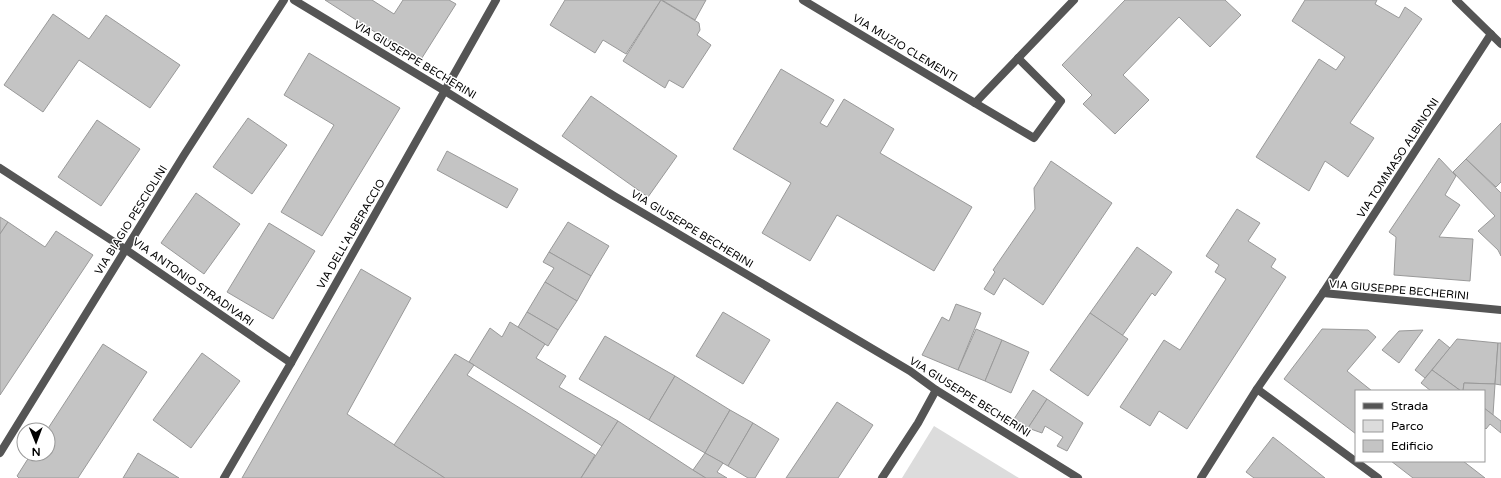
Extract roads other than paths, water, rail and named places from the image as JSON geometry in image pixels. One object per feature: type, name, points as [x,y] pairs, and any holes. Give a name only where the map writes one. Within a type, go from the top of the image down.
[{"type":"street","name":"VIA BIAGIO PESCIOLINI","points":[[0,453],[184,155],[284,0]]},
{"type":"street","name":"VIA GIUSEPPE BECHERINI","points":[[294,0],[445,91],[614,196],[910,372],[936,390],[1078,478]]},
{"type":"street","name":"VIA DELL'ALBERACCIO","points":[[224,478],[291,363],[496,0]]},
{"type":"street","name":"VIA MUZIO CLEMENTI","points":[[803,0],[1034,138],[1062,101],[1018,58]]},
{"type":"street","points":[[975,103],[1074,0]]},
{"type":"street","points":[[1456,0],[1501,44]]},
{"type":"street","name":"VIA TOMMASO ALBINONI","points":[[1323,294],[1491,34]]},
{"type":"street","name":"VIA ANTONIO STRADIVARI","points":[[0,168],[126,249],[291,363]]},
{"type":"street","name":"VIA GIUSEPPE BECHERINI","points":[[1201,478],[1257,389],[1323,294],[1501,310]]},
{"type":"street","points":[[1257,389],[1355,461]]},
{"type":"street","points":[[882,478],[918,423],[936,390]]},
{"type":"street","points":[[1356,462],[1378,478]]}]
